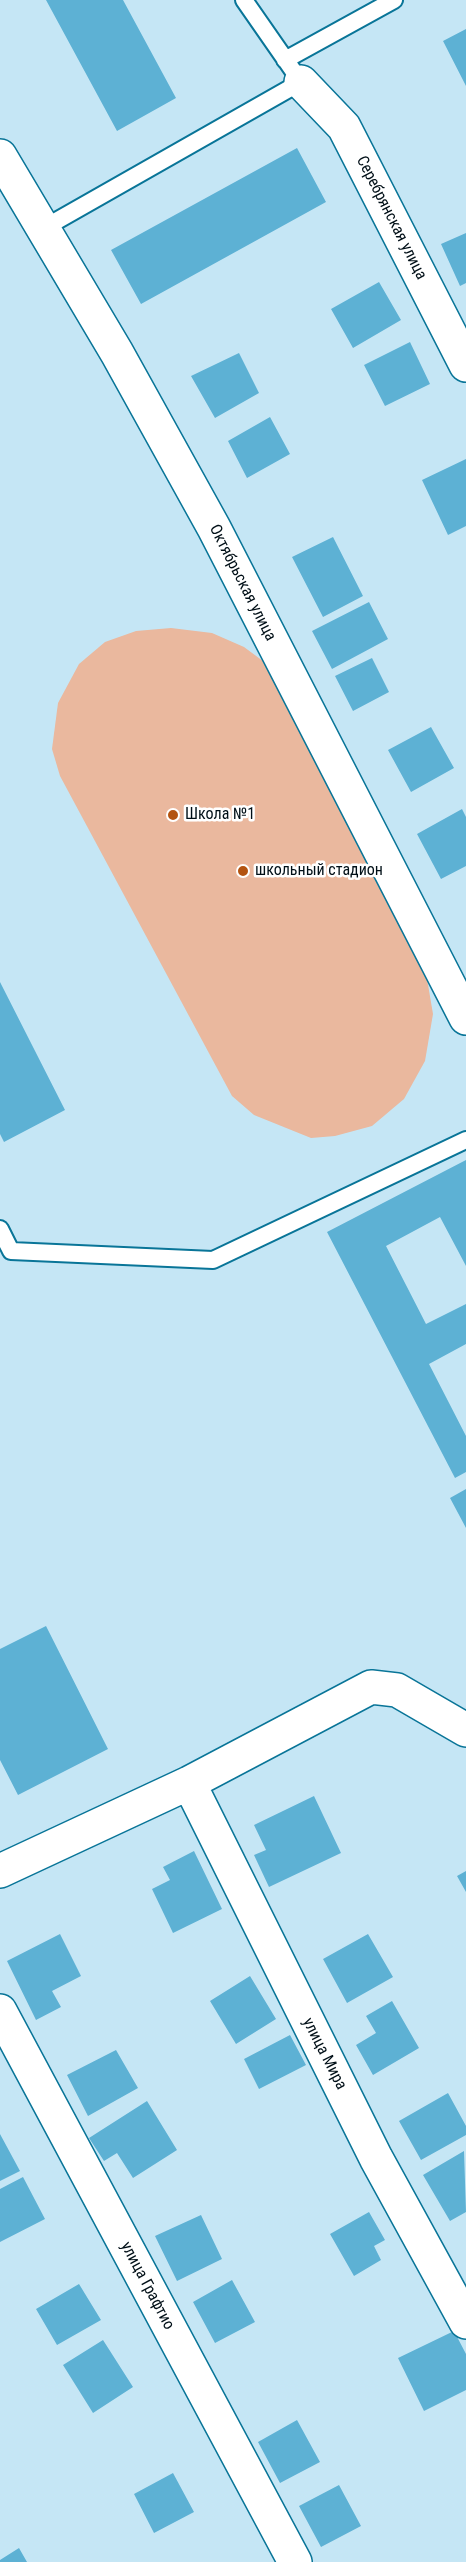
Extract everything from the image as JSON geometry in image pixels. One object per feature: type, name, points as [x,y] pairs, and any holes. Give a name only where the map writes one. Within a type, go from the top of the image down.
[{"type":"street","name":"Серебрянская улица","points":[[293,71],[344,127],[466,365]]},
{"type":"street","name":"Октябрьская улица","points":[[0,156],[44,228],[214,528],[466,1018]]},
{"type":"street","points":[[0,1871],[189,1783],[371,1687],[397,1690],[466,1730]]},
{"type":"street","name":"улица Мира","points":[[189,1783],[376,2158],[458,2288],[466,2322]]},
{"type":"street","name":"улица Графтио","points":[[0,2011],[295,2562]]},
{"type":"lane","points":[[244,0],[293,71]]},
{"type":"lane","points":[[44,228],[293,71],[394,0]]},
{"type":"lane","points":[[0,1229],[11,1251],[213,1260],[466,1140]]},
{"type":"shaded area","name":"школьный стадион","points":[[171,628],[212,633],[244,647],[267,664],[425,967],[433,1014],[425,1061],[404,1099],[372,1126],[335,1136],[311,1138],[254,1115],[232,1096],[60,776],[52,749],[58,703],[79,664],[105,642],[136,631]]},
{"type":"building","points":[[46,0],[123,0],[176,98],[117,131]]},
{"type":"building","points":[[466,29],[466,86],[443,41]]},
{"type":"building","points":[[297,148],[326,202],[141,304],[111,250]]},
{"type":"building","points":[[466,233],[466,283],[460,286],[441,244]]},
{"type":"building","points":[[379,282],[401,320],[353,348],[331,309]]},
{"type":"building","points":[[410,342],[430,384],[385,406],[364,365]]},
{"type":"building","points":[[239,353],[259,393],[215,418],[191,376]]},
{"type":"building","points":[[270,417],[290,454],[247,478],[228,441]]},
{"type":"building","points":[[466,459],[466,526],[448,535],[422,480]]},
{"type":"building","points":[[333,537],[363,596],[323,617],[292,557]]},
{"type":"building","points":[[369,602],[388,639],[332,669],[312,631]]},
{"type":"building","points":[[372,658],[389,692],[353,711],[335,676]]},
{"type":"building","points":[[431,727],[454,768],[411,792],[388,750]]},
{"type":"building","points":[[462,809],[466,817],[466,866],[441,879],[417,834]]},
{"type":"building","points":[[0,982],[65,1110],[4,1142],[0,1134]]},
{"type":"building","points":[[466,1160],[466,1266],[440,1217],[386,1246],[426,1324],[466,1304],[466,1344],[429,1364],[466,1436],[466,1472],[455,1478],[327,1232]]},
{"type":"building","points":[[466,1489],[466,1528],[450,1498]]},
{"type":"building","points":[[46,1626],[108,1749],[18,1795],[0,1760],[0,1649]]},
{"type":"building","points":[[314,1796],[341,1853],[269,1887],[254,1855],[266,1850],[254,1825]]},
{"type":"building","points":[[194,1851],[222,1909],[173,1933],[152,1889],[170,1880],[163,1867]]},
{"type":"building","points":[[466,1871],[466,1892],[457,1876]]},
{"type":"building","points":[[60,1934],[81,1976],[52,1991],[61,2007],[36,2020],[7,1961]]},
{"type":"building","points":[[368,1934],[393,1977],[347,2003],[323,1959]]},
{"type":"building","points":[[250,1976],[276,2019],[236,2044],[210,2001]]},
{"type":"building","points":[[392,2001],[419,2048],[373,2075],[356,2045],[376,2033],[366,2016]]},
{"type":"building","points":[[290,2035],[306,2065],[259,2089],[244,2059]]},
{"type":"building","points":[[116,2050],[138,2088],[88,2116],[67,2075]]},
{"type":"building","points":[[448,2093],[466,2126],[466,2135],[421,2160],[399,2121]]},
{"type":"building","points":[[147,2101],[177,2150],[133,2178],[117,2153],[104,2161],[89,2138]]},
{"type":"building","points":[[0,2134],[20,2171],[0,2181]]},
{"type":"building","points":[[464,2151],[466,2212],[450,2221],[423,2175]]},
{"type":"building","points":[[23,2177],[45,2219],[0,2242],[0,2189]]},
{"type":"building","points":[[369,2212],[385,2240],[374,2246],[381,2260],[354,2276],[330,2234]]},
{"type":"building","points":[[201,2215],[222,2259],[177,2281],[155,2236]]},
{"type":"building","points":[[232,2280],[255,2322],[215,2343],[193,2302]]},
{"type":"building","points":[[79,2284],[101,2320],[57,2345],[36,2309]]},
{"type":"building","points":[[454,2331],[466,2354],[466,2390],[424,2411],[398,2358]]},
{"type":"building","points":[[103,2340],[133,2387],[93,2413],[63,2365]]},
{"type":"building","points":[[297,2420],[320,2462],[280,2483],[258,2442]]},
{"type":"building","points":[[173,2473],[194,2512],[154,2533],[134,2494]]},
{"type":"building","points":[[339,2485],[361,2526],[321,2547],[299,2506]]},
{"type":"building","points":[[19,2548],[27,2562],[0,2562],[0,2560]]},
{"type":"place","name":"Школа №1","points":[[173,815]]},
{"type":"place","name":"школьный стадион","points":[[243,871]]}]
